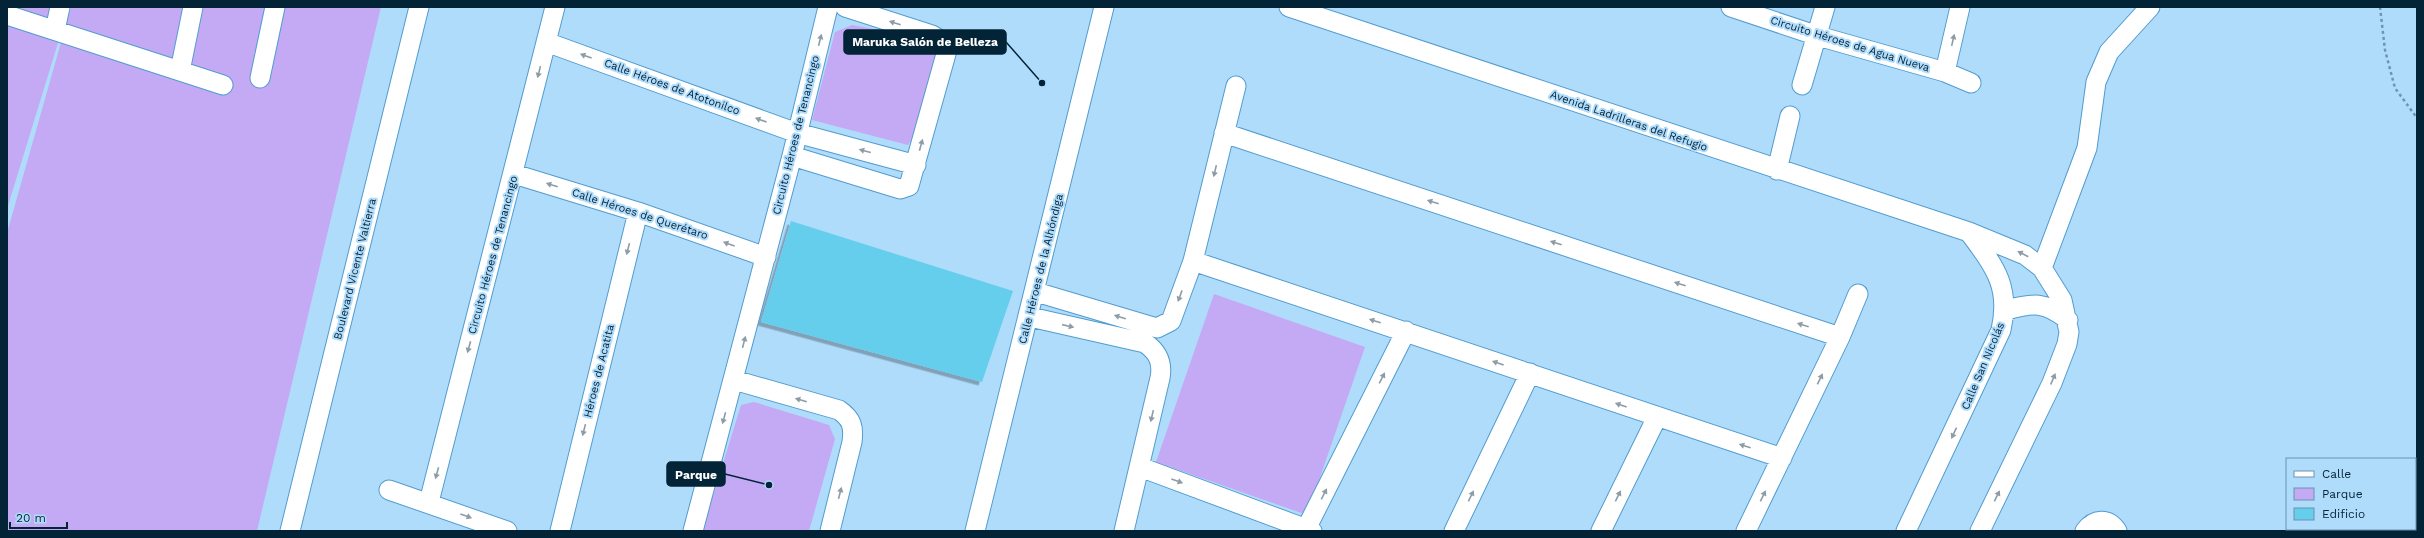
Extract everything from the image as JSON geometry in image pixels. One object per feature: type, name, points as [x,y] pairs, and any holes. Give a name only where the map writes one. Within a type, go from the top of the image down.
[{"type":"street","points":[[55,30],[60,7]]},
{"type":"street","points":[[180,71],[193,7]]},
{"type":"street","points":[[260,78],[275,7]]},
{"type":"street","name":"Boulevard Vicente Valtierra","points":[[290,531],[419,7]]},
{"type":"street","name":"Circuito Héroes de Tenancingo","points":[[429,502],[514,174],[555,7]]},
{"type":"street","name":"Circuito Héroes de Tenancingo","points":[[693,531],[766,257],[828,7]]},
{"type":"street","points":[[792,156],[900,189],[909,186],[946,54],[945,43],[932,35],[844,7]]},
{"type":"street","name":"Calle Héroes de la Alhóndiga","points":[[975,531],[1030,317],[1104,7]]},
{"type":"street","name":"Avenida Ladrilleras del Refugio","points":[[1289,7],[1777,170],[1970,232]]},
{"type":"street","name":"Circuito Héroes de Agua Nueva","points":[[1731,7],[1818,36],[1945,72],[1970,82]]},
{"type":"street","points":[[1802,85],[1818,36],[1825,7]]},
{"type":"street","name":"Circuito Héroes de Agua Nueva","points":[[1945,72],[1960,7]]},
{"type":"street","points":[[2042,268],[2087,148],[2096,82],[2109,52],[2150,7]]},
{"type":"street","points":[[7,15],[223,85]]},
{"type":"street","name":"Calle Héroes de Atotonilco","points":[[546,42],[797,133],[916,165]]},
{"type":"street","points":[[1036,292],[1157,328],[1163,327],[1171,321],[1193,261],[1236,86]]},
{"type":"street","points":[[1777,170],[1790,116]]},
{"type":"street","points":[[1224,133],[1840,337]]},
{"type":"street","name":"Calle Héroes de Querétaro","points":[[514,174],[638,212],[766,257]]},
{"type":"street","name":"Héroes de Acatita","points":[[560,531],[638,212]]},
{"type":"street","points":[[1970,232],[2025,255],[2042,268],[2062,300],[2068,320],[2069,332],[2067,344],[2052,383],[1980,531]]},
{"type":"street","name":"Calle San Nicolás","points":[[1906,531],[1998,337],[2006,310],[2004,292],[1996,270],[1970,232]]},
{"type":"street","points":[[1193,261],[1782,458]]},
{"type":"street","points":[[1746,531],[1840,337],[1858,294]]},
{"type":"street","points":[[2006,310],[2032,304],[2044,305],[2054,308],[2068,320]]},
{"type":"street","points":[[1030,317],[1145,343],[1156,352],[1162,369],[1124,531]]},
{"type":"street","points":[[1140,467],[1309,530],[1406,331]]},
{"type":"street","points":[[1454,531],[1530,374]]},
{"type":"street","points":[[734,380],[839,410],[851,420],[854,431],[852,442],[830,531]]},
{"type":"street","points":[[1601,531],[1657,417]]},
{"type":"street","points":[[389,490],[429,502],[507,531]]},
{"type":"street","points":[[2085,531],[2089,525],[2101,521],[2112,524],[2117,531]]},
{"type":"path","points":[[2380,7],[2385,50],[2395,88],[2417,118]]},
{"type":"green space","points":[[7,7],[69,7],[7,209]]},
{"type":"green space","points":[[71,7],[381,7],[257,531],[7,531],[7,233]]},
{"type":"green space","points":[[852,25],[917,37],[940,50],[919,129],[908,145],[812,120],[835,32]]},
{"type":"green space","points":[[1214,294],[1365,347],[1307,515],[1156,462]]},
{"type":"green space","points":[[754,402],[829,425],[835,439],[809,531],[702,531],[741,405]]},
{"type":"building","points":[[791,221],[1013,291],[982,382],[761,322]]},
{"type":"place","name":"Maruka Salón de Belleza","points":[[1042,83]]},
{"type":"place","name":"Parque","points":[[769,485]]}]
